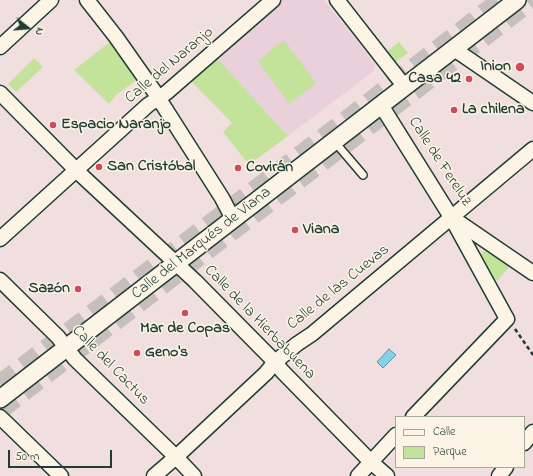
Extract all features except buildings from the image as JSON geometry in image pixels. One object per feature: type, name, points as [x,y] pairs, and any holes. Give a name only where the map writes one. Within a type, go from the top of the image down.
[{"type":"street","points":[[0,48],[51,0]]},
{"type":"street","points":[[87,0],[116,37],[159,98],[222,198],[233,220]]},
{"type":"street","name":"Calle del Naranjo","points":[[0,239],[148,105],[166,93],[273,0]]},
{"type":"street","points":[[337,0],[405,86]]},
{"type":"street","name":"Calle del Marqués de Viana","points":[[0,398],[67,348],[517,0]]},
{"type":"street","points":[[454,49],[533,103]]},
{"type":"street","name":"Calle de la Hierbabuena","points":[[0,93],[75,170],[195,281],[371,462],[387,476]]},
{"type":"street","name":"Calle de Fereluz","points":[[381,105],[451,217],[533,273]]},
{"type":"street","name":"Calle de las Cuevas","points":[[154,476],[176,458],[266,373],[275,362],[312,334],[533,149]]},
{"type":"street","points":[[414,416],[507,319],[451,217]]},
{"type":"street","name":"Calle del Cactus","points":[[0,280],[58,337],[75,359],[194,476]]},
{"type":"street","points":[[0,417],[61,476]]},
{"type":"street","points":[[525,442],[533,432]]},
{"type":"street","points":[[358,476],[395,436]]},
{"type":"street","points":[[499,476],[505,468]]},
{"type":"lane","points":[[334,141],[363,175]]},
{"type":"path","points":[[507,319],[533,355]]},
{"type":"shaded area","points":[[280,0],[324,0],[375,64],[374,71],[288,136],[216,57]]},
{"type":"green space","points":[[284,40],[316,83],[289,104],[258,61]]},
{"type":"green space","points":[[111,41],[138,79],[116,95],[109,104],[74,70]]},
{"type":"green space","points":[[399,42],[408,53],[395,62],[387,52]]},
{"type":"green space","points":[[216,57],[288,136],[249,165],[223,132],[232,123],[190,80]]},
{"type":"green space","points":[[34,58],[43,67],[16,92],[8,84]]},
{"type":"green space","points":[[485,250],[510,266],[498,280],[492,279],[481,254]]},
{"type":"water","points":[[389,349],[396,355],[383,368],[377,362]]},
{"type":"tunnel","points":[[0,384],[501,0]]},
{"type":"tunnel","points":[[0,410],[532,0]]},
{"type":"place","name":"Inion","points":[[520,67]]},
{"type":"place","name":"Casa 42","points":[[469,79]]},
{"type":"place","name":"La chilena","points":[[454,110]]},
{"type":"place","name":"Espacio Naranjo","points":[[53,125]]},
{"type":"place","name":"San Cristóbal","points":[[99,167]]},
{"type":"place","name":"Covirán","points":[[238,168]]},
{"type":"place","name":"Viana","points":[[295,230]]},
{"type":"place","name":"Sazón","points":[[78,289]]},
{"type":"place","name":"Mar de Copas","points":[[185,313]]},
{"type":"place","name":"Geno's","points":[[137,353]]}]
